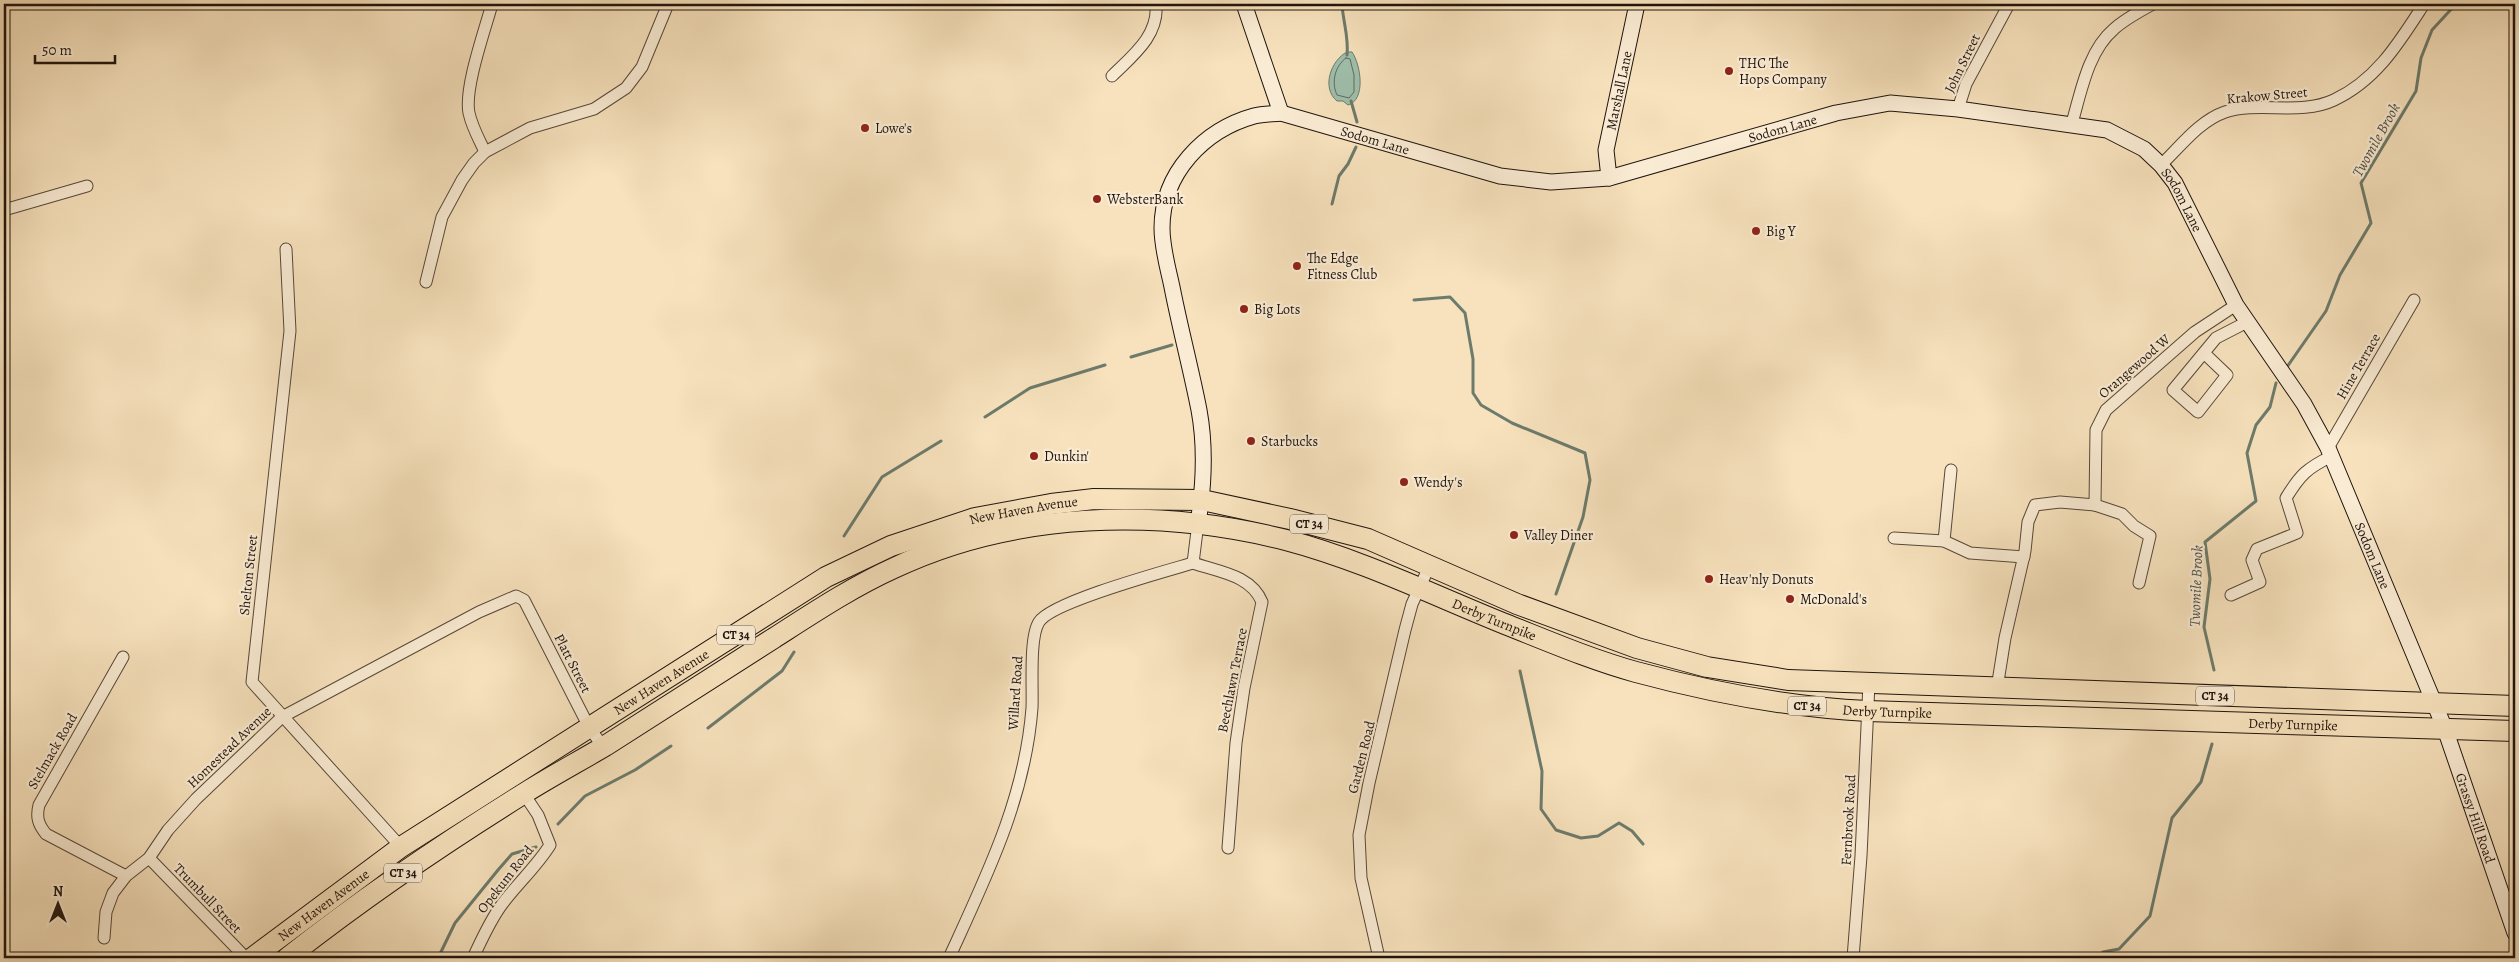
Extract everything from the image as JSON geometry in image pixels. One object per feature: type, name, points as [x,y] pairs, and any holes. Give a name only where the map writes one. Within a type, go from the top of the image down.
[{"type":"highway","name":"New Haven Avenue","points":[[252,958],[400,847],[826,577],[899,543],[975,518],[1051,504],[1102,499],[1202,500]]},
{"type":"highway","name":"Derby Turnpike","points":[[1202,500],[1290,519],[1368,539],[1516,604],[1637,648],[1706,667],[1788,680],[2515,706]]},
{"type":"highway","name":"New Haven Avenue","points":[[287,958],[343,914],[524,794],[603,747],[838,598],[895,567],[977,538],[1053,524],[1131,519],[1198,523]]},
{"type":"highway","name":"Derby Turnpike","points":[[1198,523],[1286,540],[1358,563],[1411,586],[1631,671],[1701,688],[1835,709],[1867,711],[2515,731]]},
{"type":"highway","points":[[1411,586],[1421,563]]},
{"type":"highway","points":[[1835,709],[1837,681]]},
{"type":"street","points":[[485,152],[473,128],[469,110],[472,82],[492,4]]},
{"type":"street","points":[[426,282],[442,217],[462,180],[485,152],[530,128],[594,109],[626,88],[642,67],[668,4]]},
{"type":"street","points":[[1112,76],[1148,37],[1154,22],[1156,4]]},
{"type":"street","points":[[1244,4],[1281,114]]},
{"type":"street","name":"Marshall Lane","points":[[1609,178],[1606,150],[1636,4]]},
{"type":"street","name":"John Street","points":[[1958,108],[1966,84],[2009,4]]},
{"type":"street","points":[[2072,123],[2091,64],[2105,39],[2122,22],[2153,4]]},
{"type":"street","name":"Krakow Street","points":[[2161,166],[2197,130],[2218,116],[2240,110],[2300,108],[2326,103],[2343,95],[2383,66],[2424,4]]},
{"type":"street","name":"Sodom Lane","points":[[1198,523],[1202,500],[1205,454],[1198,409],[1164,250],[1162,228],[1165,203],[1175,176],[1187,157],[1203,142],[1222,129],[1255,116],[1281,114],[1500,176],[1551,182],[1609,178],[1836,113],[1890,103],[1958,108],[2072,123],[2107,130],[2126,139],[2144,150],[2175,183],[2236,305],[2304,404],[2330,452],[2433,704]]},
{"type":"street","points":[[4,210],[87,186]]},
{"type":"street","name":"Shelton Street","points":[[286,250],[290,332],[252,682],[400,847]]},
{"type":"street","name":"Hine Terrace","points":[[2330,452],[2414,300]]},
{"type":"street","name":"Orangewood W","points":[[2095,505],[2096,430],[2106,410],[2195,332],[2236,305]]},
{"type":"street","points":[[2204,353],[2227,375],[2198,412],[2173,390],[2204,353],[2222,334],[2247,322]]},
{"type":"street","points":[[2231,595],[2260,582],[2252,560],[2257,549],[2297,533],[2286,498],[2298,478],[2330,452]]},
{"type":"street","points":[[1944,540],[1951,470]]},
{"type":"street","points":[[1997,688],[2005,638],[2024,558],[2028,522],[2034,505],[2060,502],[2095,505],[2122,514],[2134,526],[2150,536],[2140,583]]},
{"type":"street","points":[[1193,563],[1198,523]]},
{"type":"street","points":[[1894,538],[1944,540],[1970,553],[2024,558]]},
{"type":"street","name":"Beechlawn Terrace","points":[[1193,563],[1245,580],[1256,589],[1262,602],[1244,688],[1237,734],[1228,848]]},
{"type":"street","name":"Willard Road","points":[[949,958],[1006,831],[1016,793],[1032,709],[1034,638],[1039,622],[1054,610],[1080,600],[1193,563]]},
{"type":"street","name":"Garden Road","points":[[1379,958],[1363,891],[1359,835],[1369,783],[1405,630],[1411,586]]},
{"type":"street","name":"Homestead Avenue","points":[[104,938],[106,912],[113,893],[126,876],[149,858],[168,830],[196,800],[282,716],[479,612],[516,596]]},
{"type":"street","name":"Platt Street","points":[[516,596],[524,600],[589,727],[603,747]]},
{"type":"street","name":"Stelmack Road","points":[[123,657],[39,805],[37,815],[39,826],[46,834],[126,876]]},
{"type":"street","name":"Fernbrook Road","points":[[1853,958],[1862,856],[1869,683]]},
{"type":"street","name":"Grassy Hill Road","points":[[2433,704],[2445,729],[2515,933]]},
{"type":"street","name":"Opekum Road","points":[[473,958],[487,928],[503,903],[550,845],[538,815],[524,794]]},
{"type":"street","name":"Trumbull Street","points":[[149,858],[246,958]]},
{"type":"water","points":[[1347,52],[1352,52],[1355,58],[1358,65],[1360,82],[1360,89],[1354,102],[1348,105],[1343,101],[1337,101],[1332,95],[1329,82],[1336,61]]},
{"type":"waterway","points":[[1342,4],[1347,55]]},
{"type":"waterway","name":"Twomile Brook","points":[[2287,367],[2326,311],[2340,275],[2371,223],[2361,183],[2416,91],[2421,58],[2432,30],[2456,4]]},
{"type":"waterway","points":[[1351,101],[1357,122]]},
{"type":"waterway","points":[[1332,204],[1339,176],[1348,164],[1356,147]]},
{"type":"waterway","points":[[1414,300],[1450,297],[1465,313],[1473,359],[1473,393],[1481,405],[1512,423],[1585,453],[1590,480],[1583,517],[1556,594]]},
{"type":"waterway","points":[[1131,357],[1172,345]]},
{"type":"waterway","points":[[985,417],[1030,388],[1105,365]]},
{"type":"waterway","name":"Twomile Brook","points":[[2214,670],[2204,627],[2210,579],[2205,542],[2256,501],[2247,453],[2256,425],[2270,407],[2276,383]]},
{"type":"waterway","points":[[844,536],[882,477],[941,441]]},
{"type":"waterway","points":[[708,728],[782,671],[794,652]]},
{"type":"waterway","points":[[1520,671],[1542,771],[1541,809],[1556,830],[1581,838],[1598,836],[1619,823],[1632,831],[1643,844]]},
{"type":"waterway","name":"Twomile Brook","points":[[2095,958],[2103,952],[2119,949],[2150,916],[2172,818],[2201,782],[2212,744]]},
{"type":"waterway","points":[[558,824],[585,796],[635,770],[671,746]]},
{"type":"waterway","points":[[438,958],[455,923],[512,854],[536,847]]},
{"type":"place","name":"THC The Hops Company","points":[[1729,71]]},
{"type":"place","name":"Lowe's","points":[[865,128]]},
{"type":"place","name":"WebsterBank","points":[[1097,199]]},
{"type":"place","name":"Big Y","points":[[1756,231]]},
{"type":"place","name":"The Edge Fitness Club","points":[[1297,266]]},
{"type":"place","name":"Big Lots","points":[[1244,309]]},
{"type":"place","name":"Starbucks","points":[[1251,441]]},
{"type":"place","name":"Dunkin'","points":[[1034,456]]},
{"type":"place","name":"Wendy's","points":[[1404,482]]},
{"type":"place","name":"Valley Diner","points":[[1514,535]]},
{"type":"place","name":"Heav'nly Donuts","points":[[1709,579]]},
{"type":"place","name":"McDonald's","points":[[1790,599]]}]
